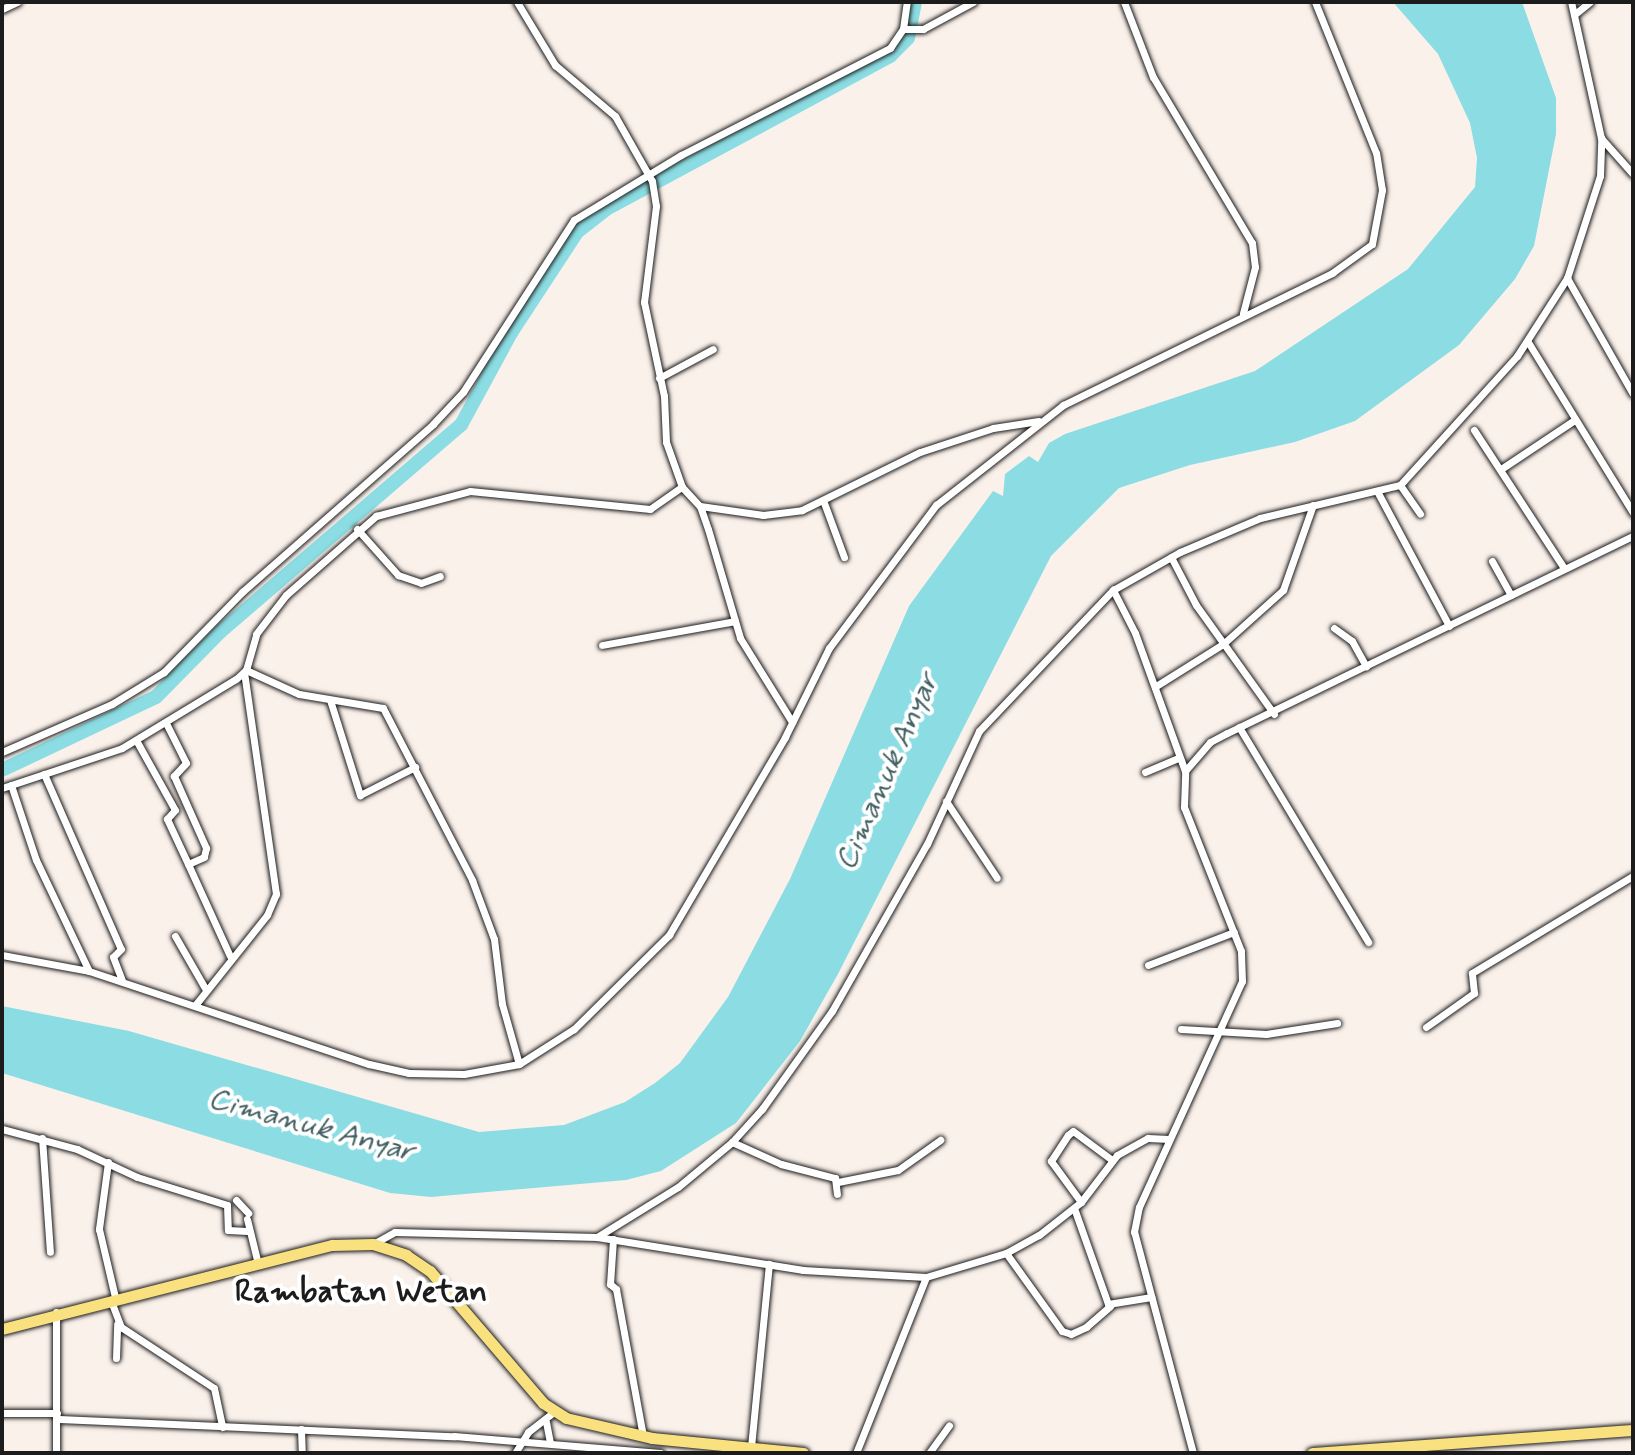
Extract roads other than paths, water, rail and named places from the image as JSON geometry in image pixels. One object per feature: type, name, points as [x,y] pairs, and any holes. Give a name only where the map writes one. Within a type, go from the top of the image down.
[{"type":"highway","points":[[2,1329],[56,1312],[332,1245],[373,1244],[406,1255],[430,1271],[550,1421],[643,1436],[803,1453]]},
{"type":"highway","points":[[1312,1453],[1633,1430]]},
{"type":"street","points":[[2,9],[17,2]]},
{"type":"street","points":[[517,2],[555,65],[615,116],[656,192],[644,302],[659,378],[666,442],[682,487],[700,506],[735,621],[768,689],[792,722]]},
{"type":"street","points":[[907,2],[908,30]]},
{"type":"street","points":[[2,752],[112,704],[164,672],[231,602],[448,409],[574,220],[890,48],[908,30],[973,2]]},
{"type":"street","points":[[1124,2],[1153,77],[1252,243],[1255,267],[1243,313]]},
{"type":"street","points":[[2,955],[89,971],[196,1004],[369,1064],[409,1073],[464,1074],[519,1064],[574,1029],[669,935],[792,722],[829,648],[919,524],[1038,421],[1243,313],[1342,267],[1372,244],[1382,190],[1376,153],[1315,2]]},
{"type":"street","points":[[597,1237],[657,1201],[732,1142],[794,1068],[832,1011],[946,801],[979,731],[1113,590],[1171,557],[1260,518],[1400,485],[1528,342],[1567,278],[1594,206],[1601,138],[1571,2]]},
{"type":"street","points":[[1575,14],[1590,2]]},
{"type":"street","points":[[1601,138],[1633,174]]},
{"type":"street","points":[[1567,278],[1633,394]]},
{"type":"street","points":[[1528,342],[1573,421],[1633,513]]},
{"type":"street","points":[[659,378],[713,349]]},
{"type":"street","points":[[700,506],[780,515],[823,500],[942,444],[993,428],[1038,421]]},
{"type":"street","points":[[1501,469],[1573,421]]},
{"type":"street","points":[[1474,430],[1564,568]]},
{"type":"street","points":[[1400,485],[1420,514]]},
{"type":"street","points":[[196,1004],[230,956],[267,915],[276,894],[245,671],[266,618],[357,529],[376,516],[462,492],[629,510],[656,507],[682,487]]},
{"type":"street","points":[[1377,491],[1449,626]]},
{"type":"street","points":[[823,500],[844,557]]},
{"type":"street","points":[[1156,686],[1223,644],[1283,590],[1313,505]]},
{"type":"street","points":[[357,529],[398,575],[421,583],[440,576]]},
{"type":"street","points":[[1185,771],[1210,742],[1242,731],[1366,666],[1633,536]]},
{"type":"street","points":[[1171,557],[1223,644],[1274,714]]},
{"type":"street","points":[[1492,561],[1511,595]]},
{"type":"street","points":[[1113,590],[1156,686],[1178,758],[1185,771],[1184,807],[1234,932],[1242,981],[1134,1223],[1193,1453]]},
{"type":"street","points":[[602,645],[735,621]]},
{"type":"street","points":[[1334,628],[1352,641],[1366,666]]},
{"type":"street","points":[[245,671],[299,694],[380,705],[472,880],[494,939],[502,1004],[519,1064]]},
{"type":"street","points":[[89,971],[36,860],[6,787],[136,740],[167,725],[245,671]]},
{"type":"street","points":[[330,700],[360,795],[415,767]]},
{"type":"street","points":[[167,725],[186,763],[174,776],[206,848],[204,857],[188,864]]},
{"type":"street","points":[[1242,731],[1368,942]]},
{"type":"street","points":[[136,740],[175,810],[167,819],[230,956]]},
{"type":"street","points":[[1145,772],[1178,758]]},
{"type":"street","points":[[44,774],[121,949],[113,957],[122,981]]},
{"type":"street","points":[[946,801],[997,878]]},
{"type":"street","points":[[1426,1027],[1474,993],[1472,973],[1633,876]]},
{"type":"street","points":[[1148,965],[1234,932]]},
{"type":"street","points":[[175,936],[206,990]]},
{"type":"street","points":[[1181,1029],[1266,1034],[1337,1023]]},
{"type":"street","points":[[2,1129],[42,1138],[108,1162],[137,1177],[227,1205],[228,1230],[247,1231]]},
{"type":"street","points":[[1110,1306],[1077,1205],[1051,1161],[1069,1132],[1112,1160]]},
{"type":"street","points":[[42,1138],[50,1252]]},
{"type":"street","points":[[373,1244],[395,1232],[597,1237],[769,1264],[926,1277],[1006,1253],[1077,1205],[1112,1160],[1148,1138],[1169,1139]]},
{"type":"street","points":[[732,1142],[838,1182],[898,1170],[940,1140]]},
{"type":"street","points":[[108,1162],[99,1229],[117,1322],[116,1358]]},
{"type":"street","points":[[837,1194],[838,1182]]},
{"type":"street","points":[[236,1200],[248,1216],[247,1231],[258,1264]]},
{"type":"street","points":[[613,1239],[610,1285],[616,1289],[643,1436]]},
{"type":"street","points":[[1006,1253],[1062,1331],[1071,1334],[1086,1327],[1110,1306],[1151,1297]]},
{"type":"street","points":[[751,1447],[769,1264]]},
{"type":"street","points":[[856,1453],[926,1277]]},
{"type":"street","points":[[56,1312],[56,1453]]},
{"type":"street","points":[[117,1322],[208,1381],[218,1395],[222,1422]]},
{"type":"street","points":[[2,1413],[523,1437],[660,1453]]},
{"type":"street","points":[[515,1453],[523,1437],[550,1421]]},
{"type":"street","points":[[550,1421],[550,1440]]},
{"type":"street","points":[[929,1453],[949,1425]]},
{"type":"street","points":[[301,1429],[302,1453]]},
{"type":"water","name":"Cimanuk Anyar","points":[[1393,2],[1522,2],[1556,98],[1556,134],[1534,246],[1515,279],[1459,345],[1355,421],[1295,442],[1190,465],[1119,488],[1051,556],[838,974],[800,1041],[736,1123],[661,1171],[626,1180],[431,1197],[390,1193],[2,1073],[2,1006],[129,1031],[479,1132],[564,1125],[625,1102],[655,1083],[680,1063],[728,997],[790,879],[909,606],[993,491],[1003,496],[1005,474],[1029,456],[1038,462],[1049,443],[1065,434],[1255,371],[1408,269],[1475,187],[1477,158],[1470,123],[1438,54]]},
{"type":"waterway","points":[[2,770],[156,697],[220,632],[461,425],[511,333],[577,232],[606,209],[890,56],[908,38],[915,2]]},
{"type":"district","name":"Rambatan Wetan","points":[[361,1292]]}]
